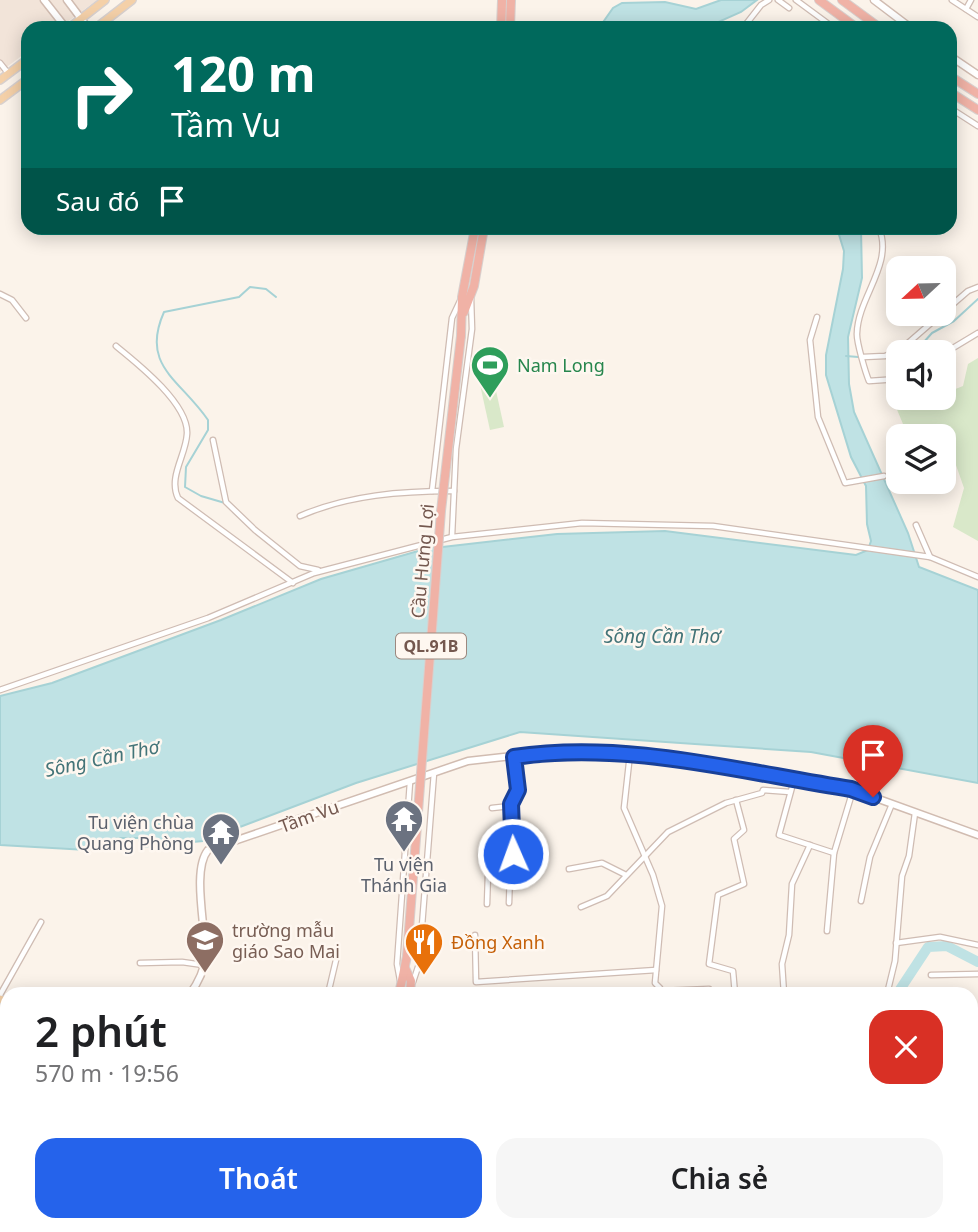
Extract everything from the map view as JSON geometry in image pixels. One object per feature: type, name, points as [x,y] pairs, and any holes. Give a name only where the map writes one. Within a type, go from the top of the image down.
[{"type":"highway","points":[[501,21],[502,0]]},
{"type":"highway","points":[[510,21],[511,0]]},
{"type":"highway","points":[[819,0],[848,21]]},
{"type":"highway","points":[[842,0],[870,21]]},
{"type":"highway","points":[[957,80],[978,93]]},
{"type":"highway","points":[[957,96],[978,110]]},
{"type":"highway","name":"QL.91B","points":[[466,297],[474,235]]},
{"type":"highway","name":"QL.91B","points":[[466,297],[482,235]]},
{"type":"highway","name":"Cầu Hưng Lợi","points":[[405,968],[441,511],[466,297]]},
{"type":"highway","name":"QL.91B","points":[[405,968],[409,987]]},
{"type":"highway","name":"QL.91B","points":[[400,987],[405,968]]},
{"type":"main road","points":[[78,21],[106,0]]},
{"type":"main road","points":[[105,21],[132,0]]},
{"type":"main road","points":[[0,80],[21,64]]},
{"type":"main road","points":[[0,100],[21,84]]},
{"type":"street","points":[[44,0],[61,21]]},
{"type":"street","points":[[67,0],[81,19]]},
{"type":"street","points":[[748,21],[761,5],[769,0]]},
{"type":"street","points":[[778,0],[789,8]]},
{"type":"street","points":[[796,0],[824,21]]},
{"type":"street","points":[[874,0],[902,21]]},
{"type":"street","points":[[952,0],[978,17]]},
{"type":"street","points":[[966,9],[971,0]]},
{"type":"street","points":[[957,61],[978,75]]},
{"type":"street","points":[[0,63],[8,74]]},
{"type":"street","points":[[957,112],[978,126]]},
{"type":"street","points":[[881,235],[884,248],[857,333],[869,381],[886,380]]},
{"type":"street","points":[[863,357],[885,356],[900,350],[968,291],[978,287]]},
{"type":"street","points":[[0,294],[12,300],[26,318]]},
{"type":"street","points":[[432,491],[452,318],[466,297]]},
{"type":"street","points":[[452,537],[456,449],[472,329],[466,297]]},
{"type":"street","points":[[817,317],[810,350],[819,422],[845,483],[884,476]]},
{"type":"street","points":[[956,346],[978,333]]},
{"type":"street","points":[[117,346],[153,376],[183,418],[188,433],[174,485],[178,498],[296,582]]},
{"type":"street","points":[[214,440],[226,502],[255,530],[300,566],[322,571]]},
{"type":"street","points":[[300,516],[340,502],[432,491],[454,491]]},
{"type":"street","points":[[0,690],[156,637],[314,573],[452,537],[582,523],[700,526],[930,557],[978,577]]},
{"type":"street","points":[[916,525],[930,557]]},
{"type":"street","name":"Tầm Vu","points":[[203,965],[202,867],[208,850],[468,761],[539,753],[630,754],[853,790],[978,835]]},
{"type":"street","points":[[630,754],[624,808],[645,855],[662,906],[654,983],[657,987]]},
{"type":"street","points":[[509,904],[511,806],[518,790],[514,757]]},
{"type":"street","points":[[412,987],[419,964],[434,773]]},
{"type":"street","points":[[794,780],[778,833],[834,853]]},
{"type":"street","points":[[400,982],[397,964],[410,782]]},
{"type":"street","points":[[581,907],[607,896],[668,832],[764,790],[790,792]]},
{"type":"street","points":[[827,931],[834,853],[853,790]]},
{"type":"street","points":[[735,987],[733,971],[709,964],[718,895],[744,884],[734,839],[744,830],[736,800]]},
{"type":"street","points":[[861,901],[870,857],[892,804]]},
{"type":"street","points":[[492,808],[511,806]]},
{"type":"street","points":[[888,987],[896,943],[902,876],[909,856],[916,812]]},
{"type":"street","points":[[784,987],[782,964],[789,935],[792,884],[810,845]]},
{"type":"street","points":[[569,869],[602,863],[626,875]]},
{"type":"street","points":[[487,904],[488,874]]},
{"type":"street","points":[[5,987],[41,922]]},
{"type":"street","points":[[475,935],[476,982],[656,970]]},
{"type":"street","points":[[896,943],[940,937],[978,945]]},
{"type":"street","points":[[330,987],[336,960]]},
{"type":"street","points":[[140,963],[182,962],[203,965],[193,987]]},
{"type":"street","points":[[931,975],[978,974]]},
{"type":"shaded area","points":[[0,0],[97,0],[68,21],[21,21],[21,56],[0,72]]},
{"type":"green space","points":[[978,358],[978,541],[953,527],[964,488],[956,465],[956,424],[903,424],[897,410],[956,410],[956,389],[963,386],[968,364]]},
{"type":"green space","name":"Nam Long","points":[[491,368],[504,427],[490,430],[477,371]]},
{"type":"water","points":[[721,0],[757,0],[741,12],[721,21],[604,21],[613,8],[622,3],[665,2],[696,9]]},
{"type":"water","name":"Sông Cần Thơ","points":[[839,235],[861,235],[862,278],[848,337],[849,384],[854,412],[886,484],[886,494],[891,494],[919,567],[978,590],[978,783],[811,752],[520,732],[356,783],[203,841],[141,847],[139,838],[118,838],[87,850],[0,845],[0,696],[52,683],[221,620],[321,579],[425,549],[557,534],[665,531],[856,555],[868,550],[871,541],[867,524],[866,486],[851,457],[826,375],[826,355],[844,251]]},
{"type":"waterway","points":[[225,503],[201,496],[185,487],[186,467],[208,430],[208,420],[166,371],[157,346],[158,330],[164,312],[239,297],[250,287],[266,289],[276,297]]},
{"type":"waterway","points":[[926,340],[932,333],[954,321],[978,299]]},
{"type":"waterway","points":[[846,356],[858,357]]},
{"type":"waterway","points":[[233,512],[244,522]]},
{"type":"waterway","points":[[902,987],[928,947],[947,946],[978,962]]},
{"type":"place","name":"Nam Long","points":[[490,399]]},
{"type":"place","name":"Tu viện Thánh Gia","points":[[404,853]]},
{"type":"place","name":"Tu viện chùa Quang Phòng","points":[[221,866]]},
{"type":"place","name":"trường mẫu giáo Sao Mai","points":[[205,974]]},
{"type":"place","name":"Đồng Xanh","points":[[424,976]]},
{"type":"route","points":[[513,854],[511,804],[518,790],[514,757],[539,753],[630,754],[851,789],[873,797]]}]
